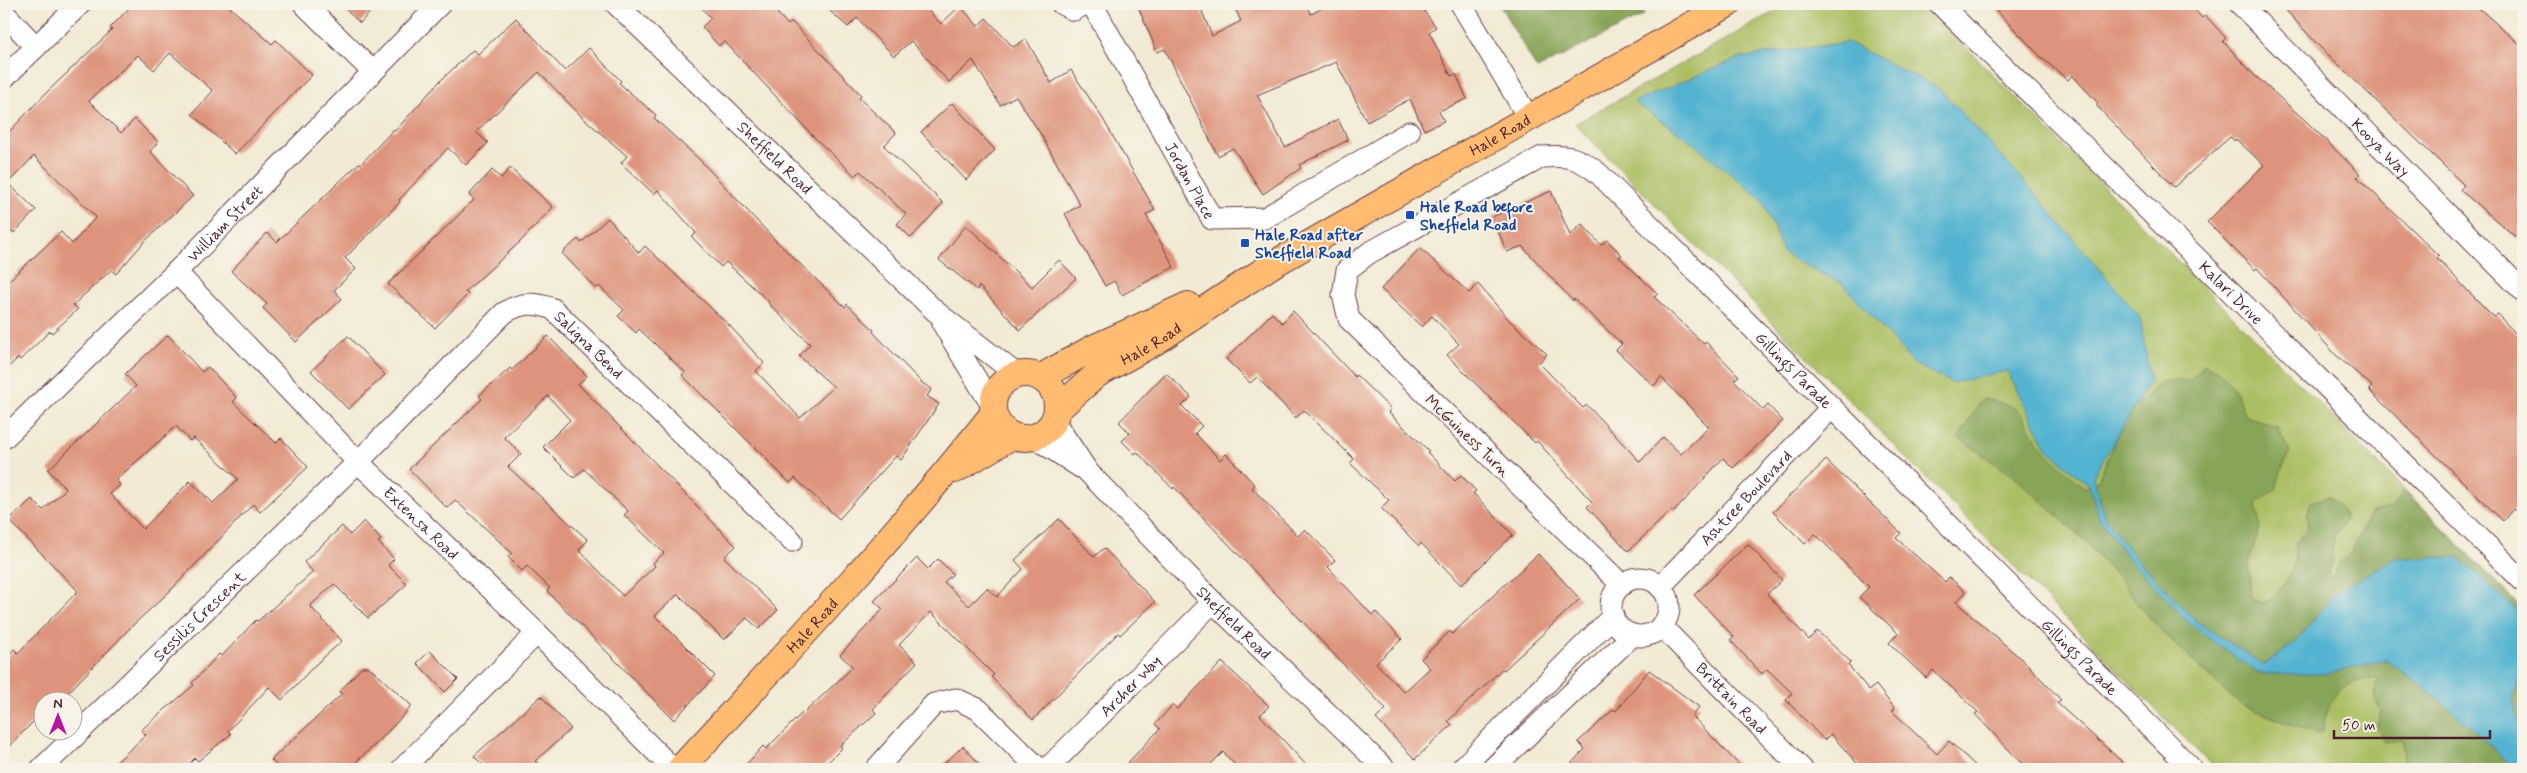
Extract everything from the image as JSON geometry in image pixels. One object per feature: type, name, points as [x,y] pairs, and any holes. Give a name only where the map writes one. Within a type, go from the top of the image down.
[{"type":"main road","name":"Hale Road","points":[[1056,415],[1096,375],[1155,342],[1272,265],[1728,4]]},
{"type":"main road","name":"Hale Road","points":[[1028,376],[1272,265]]},
{"type":"main road","points":[[1028,376],[1050,385],[1056,397],[1056,415],[1045,431],[1023,437],[1000,427],[992,409],[999,385],[1028,376]]},
{"type":"main road","name":"Hale Road","points":[[680,769],[847,586],[941,478],[992,409]]},
{"type":"main road","name":"Hale Road","points":[[941,478],[1023,437]]},
{"type":"street","points":[[4,78],[80,4]]},
{"type":"street","points":[[304,4],[373,72]]},
{"type":"street","name":"William Street","points":[[4,438],[176,272],[440,4]]},
{"type":"street","name":"Sheffield Road","points":[[616,4],[935,311],[1028,376]]},
{"type":"street","points":[[1062,4],[1074,10],[1085,4]]},
{"type":"street","name":"Jordan Place","points":[[1092,4],[1212,218],[1265,218],[1409,132]]},
{"type":"street","points":[[1461,4],[1528,117]]},
{"type":"street","name":"Kalari Drive","points":[[1940,4],[2523,581]]},
{"type":"street","name":"Kooya Way","points":[[2240,4],[2523,291]]},
{"type":"street","points":[[4,13],[36,47]]},
{"type":"street","name":"Gillings Parade","points":[[1347,270],[1369,253],[1542,157],[1562,156],[1582,161],[1598,173],[2192,769]]},
{"type":"street","name":"McGuiness Turn","points":[[1347,270],[1343,295],[1350,319],[1622,585]]},
{"type":"street","name":"Extensa Road","points":[[176,272],[358,462],[537,634],[673,769]]},
{"type":"street","name":"Saligna Bend","points":[[358,462],[504,314],[522,304],[541,304],[553,309],[563,318],[792,541]]},
{"type":"street","name":"Sheffield Road","points":[[935,311],[992,409]]},
{"type":"street","name":"Ashtree Boulevard","points":[[1660,587],[1831,408]]},
{"type":"street","name":"Sheffield Road","points":[[1056,415],[1088,472],[1213,602],[1385,769]]},
{"type":"street","name":"Sheffield Road","points":[[1023,437],[1088,472]]},
{"type":"street","name":"Sessilis Crescent","points":[[41,769],[358,462]]},
{"type":"street","points":[[1641,578],[1652,581],[1660,587],[1666,596],[1668,606],[1667,617],[1661,626],[1651,634],[1633,635],[1622,630],[1613,616],[1612,599],[1622,585],[1631,580],[1641,578]]},
{"type":"street","name":"Archer Way","points":[[1047,769],[1213,602]]},
{"type":"street","points":[[1461,769],[1492,740],[1613,616]]},
{"type":"street","name":"Brittain Road","points":[[1661,626],[1802,769]]},
{"type":"street","points":[[402,769],[537,634]]},
{"type":"street","points":[[1492,740],[1499,762],[1583,680],[1633,635]]},
{"type":"street","points":[[1567,663],[1583,680]]},
{"type":"street","points":[[876,769],[934,704],[956,699],[978,708],[1039,769]]},
{"type":"green space","points":[[1499,4],[1639,4],[1644,15],[1537,69]]},
{"type":"green space","points":[[1788,4],[1923,4],[2523,609],[2523,769],[2215,769],[1575,124]]},
{"type":"green space","points":[[2204,364],[2220,374],[2231,385],[2246,416],[2277,427],[2290,452],[2281,471],[2276,489],[2256,503],[2260,528],[2249,561],[2251,599],[2265,603],[2279,590],[2289,576],[2294,561],[2295,543],[2308,528],[2307,516],[2311,502],[2329,496],[2342,510],[2346,520],[2334,537],[2332,560],[2328,573],[2332,578],[2339,564],[2351,552],[2372,512],[2394,507],[2403,490],[2523,611],[2523,769],[2405,769],[2402,740],[2384,742],[2377,727],[2381,711],[2373,696],[2377,679],[2354,683],[2338,693],[2328,710],[2322,733],[2296,727],[2243,705],[2185,654],[2140,608],[2126,586],[2082,538],[2016,478],[1959,438],[1982,399],[2010,406],[2023,417],[2047,453],[2085,488],[2098,480],[2110,454],[2122,419],[2161,382],[2190,380]]},
{"type":"water","points":[[1847,42],[1940,89],[2038,197],[2140,317],[2150,380],[2093,477],[2105,517],[2133,555],[2196,621],[2264,665],[2296,642],[2335,593],[2395,558],[2458,557],[2516,609],[2523,628],[2523,668],[2514,697],[2523,745],[2523,769],[2515,769],[2459,716],[2387,660],[2326,674],[2259,674],[2191,625],[2128,558],[2100,520],[2089,485],[2048,450],[2007,371],[1952,383],[1914,364],[1844,285],[1784,254],[1762,200],[1689,140],[1634,102],[1739,58]]},
{"type":"building","points":[[133,4],[226,4],[272,44],[276,40],[312,75],[235,154],[192,114],[213,91],[170,53],[154,70],[138,55],[89,101],[121,133],[135,119],[158,142],[150,151],[193,196],[145,241],[116,274],[111,270],[73,305],[78,309],[52,333],[50,331],[20,360],[18,358],[4,371],[4,285],[61,232],[72,244],[96,217],[34,156],[8,183],[36,210],[14,233],[12,231],[4,240],[4,137],[45,94],[112,30],[110,28]]},
{"type":"building","points":[[340,4],[378,4],[360,23]]},
{"type":"building","points":[[698,4],[769,4],[788,25],[792,22],[861,95],[859,98],[896,133],[884,146],[943,203],[911,238],[897,224],[906,214],[860,171],[855,176],[814,137],[724,41],[719,46],[702,27],[711,18]]},
{"type":"building","points":[[822,4],[922,4],[941,24],[960,6],[978,26],[986,18],[1013,47],[1026,39],[1051,83],[1071,70],[1103,119],[1155,210],[1146,215],[1174,267],[1122,295],[1114,281],[1105,286],[1065,214],[1080,205],[1040,133],[1016,96],[1000,105],[973,60],[949,82],[911,41],[894,56],[857,18],[848,27]]},
{"type":"building","points":[[1137,4],[1199,4],[1212,36],[1241,21],[1233,4],[1305,4],[1311,14],[1331,4],[1419,4],[1436,27],[1429,32],[1451,76],[1456,74],[1467,99],[1439,111],[1444,121],[1424,130],[1410,99],[1367,122],[1336,62],[1257,95],[1285,147],[1338,119],[1348,140],[1299,165],[1301,168],[1263,194],[1233,148],[1218,156],[1165,49],[1157,52]]},
{"type":"building","points":[[1990,4],[2190,4],[2202,18],[2205,15],[2226,38],[2223,41],[2253,74],[2307,122],[2360,174],[2357,177],[2439,256],[2437,258],[2467,290],[2494,317],[2497,314],[2523,341],[2523,519],[2513,509],[2503,521],[2369,390],[2372,386],[2336,355],[2257,268],[2255,270],[2207,222],[2264,165],[2236,139],[2235,141],[2230,137],[2174,187],[2096,105],[2098,103],[2072,75],[2068,80],[2043,59]]},
{"type":"building","points":[[2280,4],[2474,4],[2523,47],[2523,243],[2460,190],[2464,185],[2319,46]]},
{"type":"building","points":[[516,18],[565,71],[589,48],[621,81],[619,83],[656,115],[654,118],[700,160],[774,239],[845,307],[847,304],[874,330],[873,332],[922,383],[932,389],[927,396],[939,404],[901,460],[896,456],[839,519],[795,478],[790,483],[682,375],[685,372],[639,329],[636,333],[618,316],[624,310],[599,286],[596,289],[562,253],[578,239],[581,243],[608,218],[639,253],[645,246],[728,324],[764,363],[756,371],[800,418],[834,387],[799,356],[810,344],[726,262],[721,267],[692,237],[696,233],[658,190],[654,194],[621,163],[627,156],[580,115],[539,72],[476,132],[488,143],[466,165],[448,148],[399,200],[400,202],[345,258],[356,269],[334,290],[342,299],[296,342],[263,308],[267,304],[231,271],[267,233],[277,242],[359,163],[361,164],[394,129],[395,131],[439,82],[473,50],[478,54]]},
{"type":"building","points":[[952,103],[995,150],[966,180],[921,132]]},
{"type":"building","points":[[510,168],[553,207],[520,242],[465,292],[468,294],[435,328],[388,284],[474,200],[469,195],[492,170],[501,178]]},
{"type":"building","points":[[1551,191],[1570,235],[1582,224],[1601,245],[1607,240],[1622,255],[1619,257],[1658,294],[1654,297],[1704,344],[1706,342],[1739,376],[1734,380],[1763,410],[1768,405],[1783,421],[1733,468],[1723,458],[1674,512],[1672,510],[1628,551],[1587,507],[1592,502],[1537,441],[1535,443],[1447,355],[1459,344],[1432,316],[1422,327],[1381,289],[1420,248],[1469,293],[1478,284],[1510,321],[1547,354],[1539,363],[1583,408],[1587,405],[1640,462],[1663,437],[1681,454],[1709,427],[1661,377],[1654,386],[1616,350],[1622,344],[1574,299],[1573,301],[1522,246],[1507,252],[1492,217]]},
{"type":"building","points":[[966,225],[1032,287],[1059,260],[1076,278],[1020,330],[979,286],[977,290],[939,260]]},
{"type":"building","points":[[1293,311],[1355,377],[1356,375],[1391,409],[1388,412],[1429,451],[1427,452],[1455,481],[1461,475],[1476,491],[1473,493],[1513,535],[1461,585],[1421,543],[1419,546],[1381,508],[1389,500],[1350,463],[1354,459],[1304,410],[1296,418],[1257,377],[1250,383],[1226,359],[1272,313],[1282,323]]},
{"type":"building","points":[[168,335],[202,372],[208,367],[237,398],[233,402],[276,443],[281,438],[308,467],[260,512],[253,504],[170,591],[132,626],[71,690],[32,690],[32,723],[4,751],[4,661],[14,649],[18,653],[78,591],[9,520],[32,499],[43,510],[66,489],[48,470],[136,386],[125,374]],"holes":[[[176,426],[190,441],[194,438],[238,479],[213,503],[190,481],[143,529],[110,494],[120,485],[116,480]]]},
{"type":"building","points":[[348,336],[385,375],[348,409],[311,371]]},
{"type":"building","points":[[548,336],[587,376],[578,384],[736,546],[724,557],[778,610],[759,629],[747,618],[724,640],[678,594],[655,616],[715,676],[674,720],[547,591],[550,588],[527,566],[522,571],[508,557],[512,553],[455,500],[447,508],[409,469],[482,399],[479,396],[510,368],[512,370]],"holes":[[[548,396],[570,420],[543,447],[574,478],[584,469],[628,511],[624,515],[664,553],[653,563],[655,566],[623,596],[579,550],[588,540],[508,467],[521,454],[504,437]]]},
{"type":"building","points":[[1166,373],[1191,397],[1182,406],[1202,426],[1195,433],[1220,460],[1226,454],[1255,485],[1252,488],[1298,536],[1305,529],[1335,560],[1328,567],[1372,615],[1376,612],[1402,639],[1376,663],[1404,692],[1430,668],[1421,659],[1450,631],[1452,634],[1538,554],[1580,599],[1504,670],[1502,669],[1448,721],[1452,725],[1415,759],[1376,719],[1386,709],[1174,487],[1173,489],[1137,452],[1135,454],[1122,441],[1130,433],[1119,422]]},
{"type":"building","points":[[1826,460],[1901,533],[1896,538],[1945,582],[1949,577],[1966,592],[1956,602],[2028,665],[2061,700],[2057,703],[2130,769],[2027,769],[1975,714],[1978,712],[1933,670],[1926,678],[1889,643],[1898,633],[1859,597],[1869,587],[1815,534],[1805,544],[1773,512]]},
{"type":"building","points":[[1059,519],[1094,557],[1104,548],[1155,602],[1120,635],[1118,633],[1033,720],[991,677],[994,675],[931,612],[899,645],[917,662],[873,709],[876,713],[840,746],[842,748],[821,769],[742,769],[763,746],[766,749],[804,711],[853,667],[840,655],[883,609],[874,601],[917,558],[928,569],[938,559],[953,574],[944,582],[969,606],[987,588],[997,597],[1023,569],[1015,560]]},
{"type":"building","points":[[364,521],[381,540],[378,542],[394,559],[388,565],[407,584],[368,618],[334,584],[310,606],[342,641],[314,666],[282,700],[269,687],[228,731],[231,734],[198,761],[195,758],[184,769],[109,769],[146,735],[141,730],[194,685],[192,683],[219,654],[222,656],[256,620],[258,621],[313,572],[304,562],[342,526],[350,535]]},
{"type":"building","points":[[1748,544],[1782,580],[1767,594],[1809,640],[1817,631],[1851,662],[1848,665],[1869,690],[1876,685],[1895,709],[1892,711],[1937,754],[1949,741],[1979,769],[1862,769],[1831,734],[1824,740],[1786,700],[1792,693],[1767,669],[1762,674],[1730,640],[1734,637],[1694,595]]},
{"type":"building","points":[[430,651],[458,679],[445,692],[417,663]]},
{"type":"building","points":[[1222,662],[1269,706],[1260,715],[1310,769],[1239,769],[1223,752],[1206,769],[1122,769],[1160,729],[1155,724],[1173,705],[1177,709]]},
{"type":"building","points":[[362,667],[369,667],[412,706],[379,741],[348,769],[280,769],[271,760],[342,694],[339,692]]},
{"type":"building","points":[[1649,670],[1699,707],[1692,716],[1743,769],[1566,769],[1585,749],[1578,742],[1614,709],[1616,711]]},
{"type":"building","points":[[541,696],[571,729],[535,761],[543,769],[487,769],[474,756]]},
{"type":"building","points":[[963,746],[984,769],[938,769]]},
{"type":"place","name":"Hale Road before Sheffield Road","points":[[1410,215]]},
{"type":"place","name":"Hale Road after Sheffield Road","points":[[1245,243]]}]
